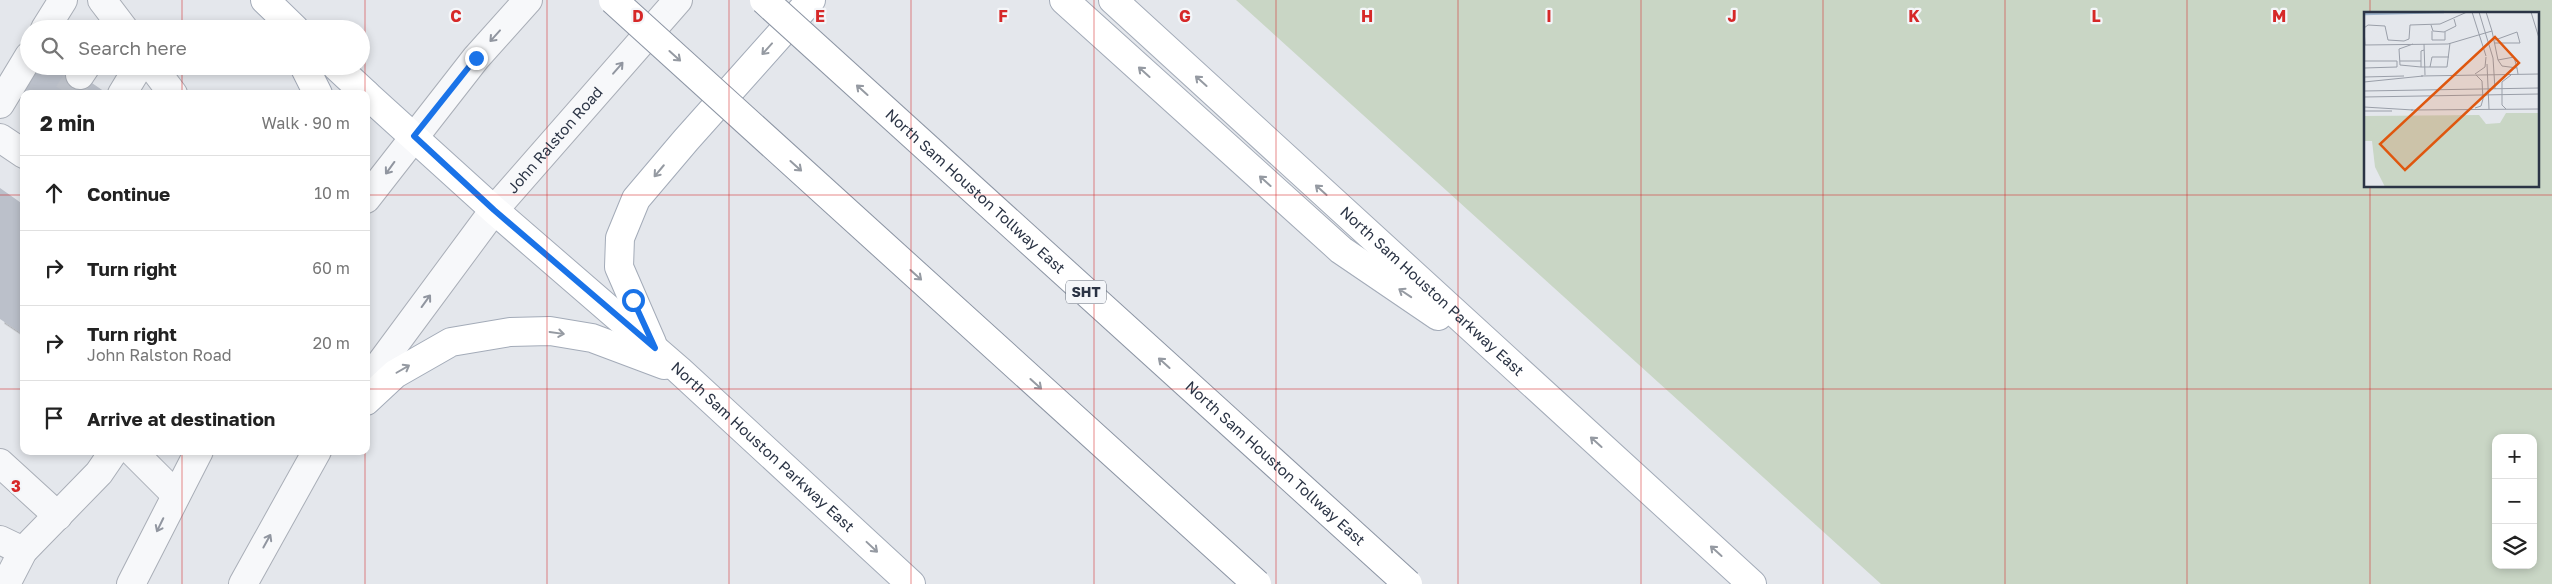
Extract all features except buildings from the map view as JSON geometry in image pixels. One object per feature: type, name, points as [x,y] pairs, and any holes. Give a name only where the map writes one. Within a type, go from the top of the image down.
[{"type":"main road","points":[[613,0],[1256,584]]},
{"type":"main road","name":"North Sam Houston Tollway East","points":[[764,0],[1408,584]]},
{"type":"main road","points":[[655,348],[619,267],[620,238],[636,199],[811,0]]},
{"type":"main road","points":[[1064,0],[1341,250],[1518,370]]},
{"type":"main road","name":"North Sam Houston Parkway East","points":[[1113,0],[1752,584]]},
{"type":"main road","points":[[308,75],[316,90]]},
{"type":"main road","name":"North Sam Houston Parkway East","points":[[346,75],[362,90]]},
{"type":"main road","name":"North Sam Houston Parkway East","points":[[370,98],[494,210],[655,348],[912,584]]},
{"type":"main road","points":[[370,397],[395,374],[452,342],[510,332],[550,331],[592,338],[678,370]]},
{"type":"street","points":[[51,20],[63,0]]},
{"type":"street","points":[[370,194],[476,58],[528,0]]},
{"type":"street","name":"John Ralston Road","points":[[370,378],[494,210],[678,0]]},
{"type":"street","points":[[0,104],[20,71]]},
{"type":"street","points":[[124,90],[134,75]]},
{"type":"street","points":[[159,75],[170,90]]},
{"type":"street","points":[[0,138],[20,151]]},
{"type":"street","points":[[6,584],[11,545],[58,516],[100,473],[111,455]]},
{"type":"street","points":[[136,455],[175,494]]},
{"type":"street","points":[[131,584],[175,494],[197,455]]},
{"type":"street","points":[[243,584],[315,455]]},
{"type":"street","points":[[0,463],[58,516]]},
{"type":"green space","points":[[1236,0],[2552,0],[2552,584],[1881,584]]},
{"type":"tunnel","points":[[71,90],[80,75]]},
{"type":"route","points":[[476,58],[414,136],[494,210],[655,348],[633,300]]}]
